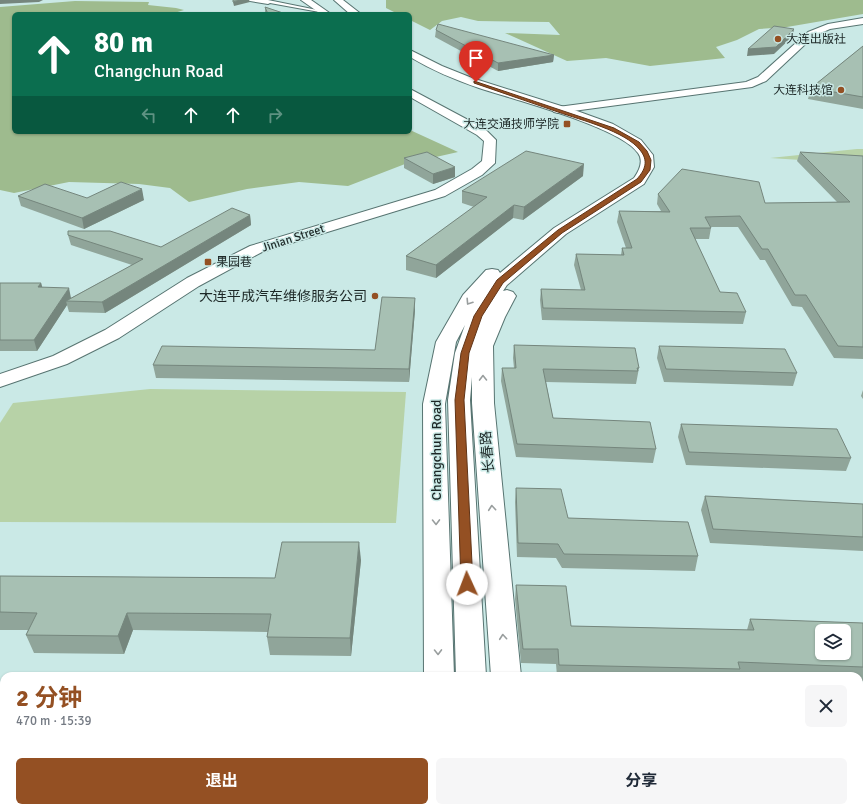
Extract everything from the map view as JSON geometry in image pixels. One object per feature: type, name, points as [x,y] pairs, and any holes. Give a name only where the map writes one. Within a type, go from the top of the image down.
[{"type":"main road","points":[[338,0],[353,12]]},
{"type":"main road","name":"Changchun Road","points":[[412,54],[432,65],[463,78],[612,129],[628,137],[644,151],[648,160],[648,170],[639,180],[572,223],[543,245],[500,282],[478,316],[465,353],[459,400],[471,672]]},
{"type":"main road","name":"Changchun Road","points":[[439,672],[434,404],[446,342],[470,299],[492,275],[513,258],[526,250],[543,245]]},
{"type":"main road","name":"长春路","points":[[506,672],[483,402],[483,346],[502,302],[540,256],[543,245]]},
{"type":"street","points":[[305,0],[324,12]]},
{"type":"street","points":[[558,110],[748,85],[762,79],[811,34],[828,27],[863,21]]},
{"type":"street","name":"Jinian Street","points":[[0,381],[60,360],[112,334],[194,282],[256,250],[440,193],[477,172],[488,163],[490,140],[482,132],[412,93]]},
{"type":"lane","points":[[246,0],[276,5],[290,11]]},
{"type":"lane","points":[[262,0],[321,12]]},
{"type":"green space","points":[[386,0],[863,0],[863,14],[787,27],[759,29],[737,40],[716,47],[725,58],[650,66],[606,58],[567,61],[505,33],[560,35],[549,22],[478,21],[461,17],[442,21],[430,30],[412,21],[412,12],[394,12],[386,8]]},
{"type":"green space","points":[[75,1],[149,2],[148,5],[184,10],[178,12],[12,12],[12,134],[412,134],[412,131],[458,152],[405,164],[348,186],[299,182],[247,189],[189,202],[170,188],[139,184],[69,182],[14,193],[0,190],[0,7]]},
{"type":"green space","points":[[863,149],[863,164],[770,158]]},
{"type":"green space","points":[[150,389],[406,392],[396,523],[0,522],[0,423],[13,403]]},
{"type":"building","points":[[265,7],[280,12],[267,12]]},
{"type":"building","points":[[438,24],[554,55],[498,63],[436,30]]},
{"type":"building","points":[[774,26],[794,29],[776,47],[748,49]]},
{"type":"building","points":[[863,46],[863,97],[811,88]]},
{"type":"building","points":[[526,151],[584,164],[524,207],[514,205],[436,265],[406,256],[487,197],[462,191]]},
{"type":"building","points":[[427,152],[455,167],[433,174],[404,158]]},
{"type":"building","points":[[800,152],[863,156],[863,347],[838,346],[806,295],[795,295],[768,249],[762,249],[740,216],[705,217],[711,228],[690,228],[720,292],[737,293],[746,312],[543,308],[541,289],[585,290],[576,254],[624,255],[622,248],[632,248],[619,211],[670,212],[658,194],[682,169],[759,182],[765,203],[850,202]]},
{"type":"building","points":[[121,182],[142,189],[82,218],[18,196],[45,184],[87,198]]},
{"type":"building","points":[[232,208],[250,215],[102,302],[66,301],[143,259],[68,235],[68,231],[110,231],[161,247]]},
{"type":"building","points":[[0,283],[41,283],[38,287],[69,288],[34,340],[0,340]]},
{"type":"building","points":[[382,297],[415,298],[409,369],[153,365],[162,346],[375,350]]},
{"type":"building","points":[[514,345],[635,348],[639,368],[637,368],[638,371],[543,369],[553,418],[650,422],[656,449],[517,444],[502,368],[516,368]]},
{"type":"building","points":[[659,346],[785,349],[797,373],[666,369]]},
{"type":"building","points":[[681,424],[837,429],[851,458],[689,452]]},
{"type":"building","points":[[516,488],[561,489],[568,518],[688,522],[698,556],[564,554],[558,544],[518,543]]},
{"type":"building","points":[[705,496],[863,504],[863,537],[713,529]]},
{"type":"building","points":[[282,542],[359,542],[350,638],[267,637],[271,614],[127,613],[118,636],[26,635],[37,613],[0,612],[0,576],[275,578]]},
{"type":"building","points":[[516,585],[566,586],[571,626],[754,630],[750,619],[863,623],[863,667],[738,662],[740,669],[559,665],[558,649],[523,649]]},
{"type":"place","name":"大连出版社","points":[[778,39]]},
{"type":"place","name":"大连科技馆","points":[[841,90]]},
{"type":"place","name":"大连交通技师学院","points":[[567,124]]},
{"type":"place","name":"果园巷","points":[[208,262]]},
{"type":"place","name":"大连平成汽车维修服务公司","points":[[375,296]]},
{"type":"route","points":[[467,584],[459,400],[465,353],[478,316],[500,282],[543,245],[560,231],[639,180],[648,170],[648,160],[644,151],[637,143],[628,137],[612,129],[476,82]]}]
